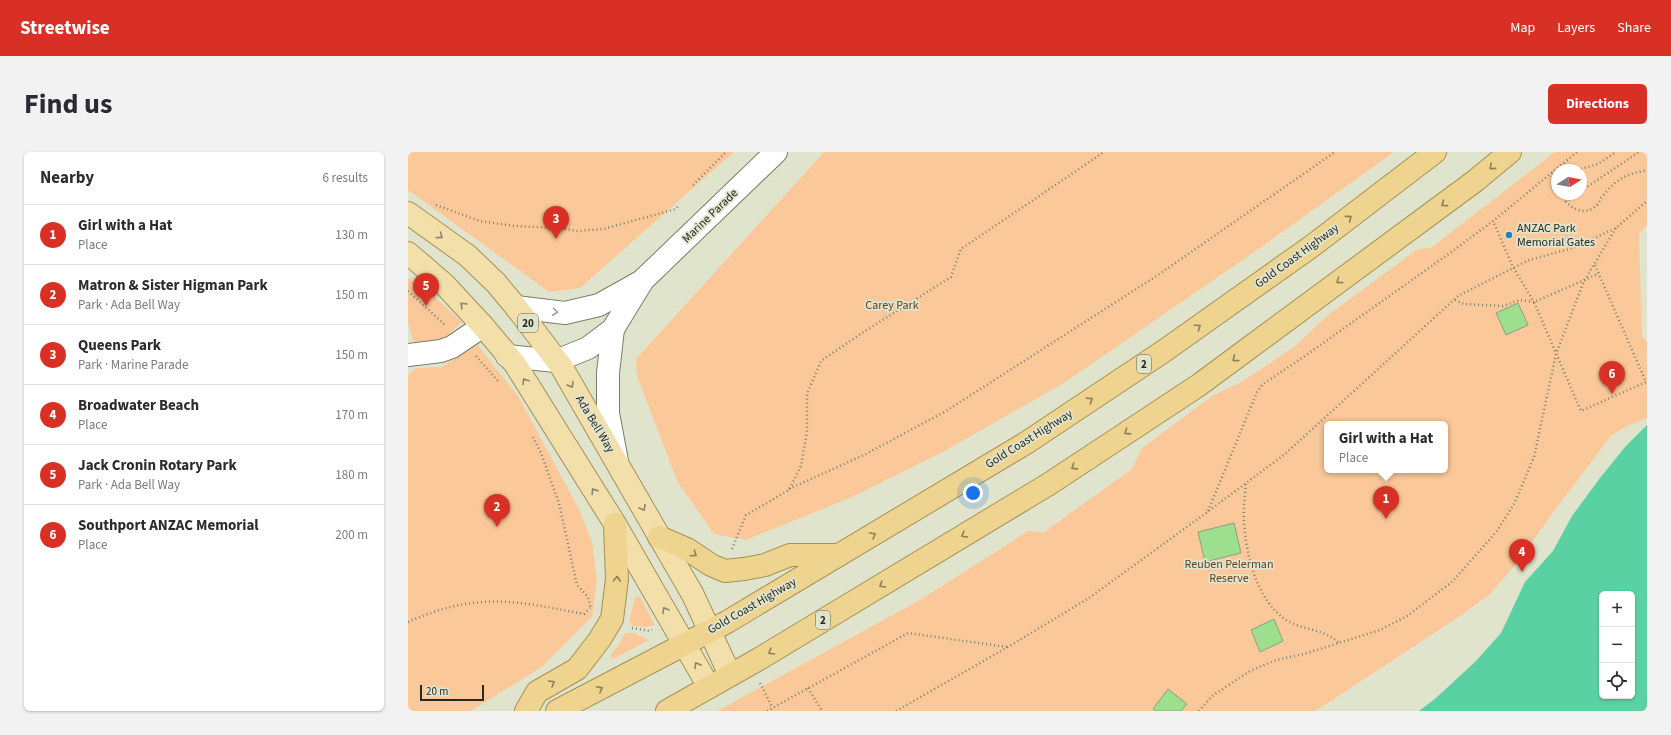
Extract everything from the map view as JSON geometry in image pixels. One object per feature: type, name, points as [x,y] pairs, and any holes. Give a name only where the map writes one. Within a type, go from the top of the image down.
[{"type":"highway","name":"Gold Coast Highway","points":[[557,711],[710,631],[1026,443],[1164,351],[1312,246],[1435,152]]},
{"type":"highway","name":"2","points":[[667,711],[730,675],[1049,484],[1199,385],[1475,181],[1510,152]]},
{"type":"highway","points":[[526,711],[537,692],[577,669],[600,639],[612,619],[617,579],[615,524]]},
{"type":"highway","points":[[659,537],[687,549],[712,565],[726,571],[764,565],[790,556],[839,555]]},
{"type":"main road","name":"Ada Bell Way","points":[[408,214],[468,256],[496,283],[556,360],[617,462],[692,595],[730,675]]},
{"type":"main road","points":[[408,253],[444,284],[483,326],[515,364],[615,524],[709,687]]},
{"type":"street","name":"Marine Parade","points":[[516,307],[564,313],[599,305],[643,280],[776,152]]},
{"type":"street","name":"Marine Parade","points":[[507,356],[556,360],[588,348],[613,329],[643,280]]},
{"type":"street","points":[[408,356],[441,351],[462,340],[483,326]]},
{"type":"street","points":[[613,329],[608,374],[608,413],[617,462]]},
{"type":"path","points":[[692,185],[726,152]]},
{"type":"path","points":[[789,490],[801,466],[807,432],[807,394],[821,361],[862,333],[951,277],[961,249],[1104,152]]},
{"type":"path","points":[[726,571],[746,515],[789,490],[864,455],[946,411],[1158,275],[1335,152]]},
{"type":"path","points":[[1206,513],[1212,502],[1257,392],[1263,384],[1341,331],[1493,221],[1577,152]]},
{"type":"path","points":[[1587,167],[1598,164],[1616,152]]},
{"type":"path","points":[[1587,187],[1639,152]]},
{"type":"path","points":[[1568,200],[1565,202],[1572,208],[1580,211],[1590,209],[1596,206],[1611,186],[1621,178],[1647,170]]},
{"type":"path","points":[[896,711],[1008,648],[1089,598],[1246,484],[1286,454],[1454,300],[1513,267],[1529,260],[1573,248],[1616,228],[1647,201]]},
{"type":"path","points":[[435,204],[480,221],[514,226],[560,228],[577,231],[603,229],[676,209],[679,204]]},
{"type":"path","points":[[1493,221],[1513,267],[1534,302],[1581,411],[1646,382],[1594,264]]},
{"type":"path","points":[[1198,711],[1212,696],[1250,671],[1276,660],[1340,643],[1380,630],[1407,616],[1453,581],[1497,531],[1514,504],[1534,457],[1556,354],[1584,281],[1616,228]]},
{"type":"path","points":[[1454,300],[1464,304],[1503,306],[1520,300],[1534,302],[1598,274]]},
{"type":"path","points":[[408,291],[462,340],[502,386]]},
{"type":"path","points":[[530,432],[541,453],[559,503],[577,585],[588,597],[590,608]]},
{"type":"path","points":[[1246,484],[1244,519],[1247,550],[1256,578],[1267,602],[1286,619],[1303,628],[1329,635],[1340,643]]},
{"type":"path","points":[[408,622],[444,608],[489,601],[537,605],[584,614],[590,608]]},
{"type":"path","points":[[590,608],[632,628],[650,631],[671,620]]},
{"type":"path","points":[[767,711],[908,633],[1008,648]]},
{"type":"path","points":[[808,688],[822,711]]},
{"type":"green space","points":[[408,152],[734,152],[580,288],[549,292],[408,190]]},
{"type":"green space","name":"Carey Park","points":[[824,152],[1394,152],[1260,248],[1064,383],[943,452],[850,498],[746,540],[714,534],[677,481],[637,376],[636,359]]},
{"type":"green space","name":"Reuben Pelerman Reserve","points":[[1555,152],[1647,152],[1647,225],[1639,234],[1642,336],[1647,342],[1647,418],[1627,426],[1611,436],[1518,562],[1489,595],[1457,618],[1316,711],[717,711],[920,600],[1028,531],[1044,532],[1132,469],[1142,448],[1212,396],[1243,381],[1294,347],[1327,316],[1416,250],[1432,247]]},
{"type":"green space","points":[[408,278],[428,291],[462,322],[442,340],[414,343],[408,323]]},
{"type":"green space","points":[[476,343],[518,396],[580,511],[592,542],[597,581],[592,617],[542,667],[471,711],[408,711],[408,375],[416,368],[442,367]]},
{"type":"green space","points":[[635,597],[640,597],[655,625],[645,627],[632,626],[629,621]]},
{"type":"green space","points":[[625,633],[634,633],[649,640],[613,659],[610,656],[618,646]]},
{"type":"shaded area","points":[[1647,425],[1647,711],[1419,711],[1436,698],[1476,661],[1501,633],[1525,582],[1553,551],[1572,516],[1625,447]]},
{"type":"building","points":[[1518,303],[1528,325],[1506,335],[1496,313]]},
{"type":"building","points":[[1234,523],[1241,553],[1205,562],[1198,532]]},
{"type":"building","points":[[1274,619],[1283,641],[1260,652],[1251,630]]},
{"type":"building","points":[[1168,689],[1187,704],[1181,711],[1155,711],[1153,709]]},
{"type":"place","name":"ANZAC Park Memorial Gates","points":[[1509,235]]},
{"type":"place","name":"Queens Park","points":[[556,239]]},
{"type":"place","name":"Jack Cronin Rotary Park","points":[[426,306]]},
{"type":"place","name":"Southport ANZAC Memorial","points":[[1612,394]]},
{"type":"place","name":"Girl with a Hat","points":[[1386,519]]},
{"type":"place","name":"Matron & Sister Higman Park","points":[[497,527]]},
{"type":"place","name":"Broadwater Beach","points":[[1522,572]]}]
